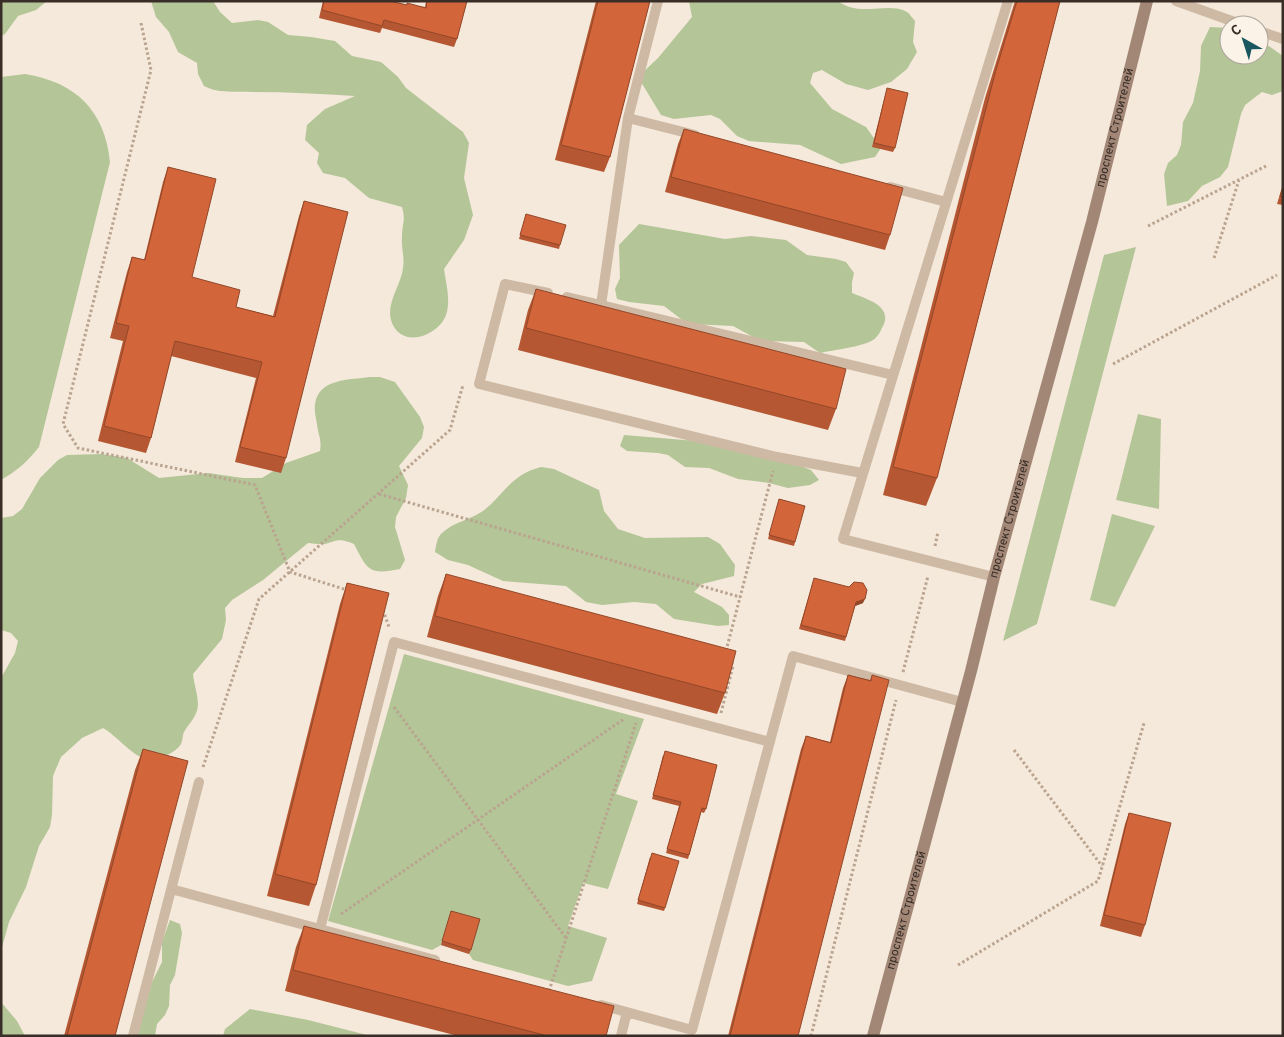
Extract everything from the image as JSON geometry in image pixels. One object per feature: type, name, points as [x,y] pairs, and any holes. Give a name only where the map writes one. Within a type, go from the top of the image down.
[{"type":"street","name":"проспект Строителей","points":[[873,1036],[994,577],[1092,222],[1147,1]]},
{"type":"lane","points":[[601,305],[628,118],[658,1]]},
{"type":"lane","points":[[994,577],[843,539],[1008,1]]},
{"type":"lane","points":[[1176,1],[1219,16]]},
{"type":"lane","points":[[1269,34],[1283,39]]},
{"type":"lane","points":[[628,118],[705,138]]},
{"type":"lane","points":[[878,184],[946,202]]},
{"type":"lane","points":[[862,473],[776,457],[479,384],[504,284],[601,305],[892,375]]},
{"type":"lane","points":[[320,929],[394,642],[770,742]]},
{"type":"lane","points":[[592,1002],[692,1030],[793,656],[962,702]]},
{"type":"lane","points":[[133,1036],[199,782]]},
{"type":"lane","points":[[171,889],[444,962]]},
{"type":"lane","points":[[621,1036],[627,1012]]},
{"type":"path","points":[[141,23],[150,70],[63,424],[78,448],[255,485],[290,572]]},
{"type":"path","points":[[1148,226],[1266,166]]},
{"type":"path","points":[[1214,258],[1239,180]]},
{"type":"path","points":[[1112,364],[1277,276]]},
{"type":"path","points":[[199,782],[259,599],[450,430],[464,383],[479,384]]},
{"type":"path","points":[[717,728],[733,666],[726,650],[776,457]]},
{"type":"path","points":[[379,494],[740,597]]},
{"type":"path","points":[[811,1036],[938,532]]},
{"type":"path","points":[[290,572],[352,591]]},
{"type":"path","points":[[382,608],[394,642]]},
{"type":"path","points":[[381,690],[566,938]]},
{"type":"path","points":[[320,929],[641,707]]},
{"type":"path","points":[[548,991],[641,707]]},
{"type":"path","points":[[958,965],[1098,882],[1144,723]]},
{"type":"path","points":[[1014,750],[1102,867]]},
{"type":"green space","points":[[1,1],[47,1],[36,10],[18,16],[5,34],[1,36]]},
{"type":"green space","points":[[151,1],[213,1],[220,12],[232,23],[258,20],[268,22],[288,35],[335,41],[352,56],[381,62],[398,77],[406,88],[463,132],[469,143],[464,178],[473,215],[464,240],[444,269],[448,304],[446,315],[437,328],[422,336],[407,337],[394,327],[391,320],[391,305],[402,275],[404,216],[402,207],[369,198],[345,178],[323,173],[317,163],[319,153],[305,140],[307,125],[325,109],[355,96],[228,92],[210,89],[204,86],[198,74],[197,63],[178,52],[169,32],[156,17]]},
{"type":"green space","points":[[689,1],[838,1],[856,8],[892,8],[908,13],[915,21],[913,42],[917,52],[907,69],[891,82],[868,90],[846,84],[822,70],[813,73],[810,83],[832,109],[866,127],[881,148],[875,157],[841,164],[800,145],[749,141],[737,136],[720,119],[711,115],[674,119],[661,115],[638,77],[658,58],[692,17]]},
{"type":"green space","points":[[1210,27],[1219,27],[1219,65],[1269,65],[1269,46],[1283,56],[1283,91],[1272,95],[1262,92],[1245,105],[1228,167],[1220,177],[1202,186],[1188,201],[1167,206],[1164,174],[1168,163],[1177,155],[1181,145],[1183,122],[1193,103],[1200,71],[1201,46]]},
{"type":"green space","points":[[25,74],[59,84],[73,92],[84,102],[94,113],[102,127],[110,162],[39,447],[22,465],[1,480],[1,77]]},
{"type":"green space","points":[[639,224],[725,239],[751,236],[786,240],[807,255],[846,262],[854,273],[852,293],[870,300],[881,307],[885,317],[884,324],[873,340],[855,346],[820,353],[804,342],[765,341],[755,338],[733,326],[691,324],[664,306],[617,299],[615,289],[620,278],[619,245]]},
{"type":"green space","points":[[1136,247],[1037,624],[1003,641],[1104,255]]},
{"type":"green space","points":[[380,377],[395,382],[420,417],[424,427],[422,438],[399,466],[408,485],[406,498],[396,517],[395,527],[405,560],[400,569],[376,571],[371,569],[363,560],[354,544],[342,540],[323,544],[308,543],[263,580],[232,600],[225,608],[226,620],[222,639],[193,674],[198,705],[194,716],[184,732],[179,747],[166,755],[156,758],[142,758],[103,728],[82,738],[61,757],[53,776],[50,827],[39,846],[26,887],[9,922],[1,951],[1,678],[15,653],[18,641],[11,633],[1,630],[1,518],[13,516],[22,509],[40,478],[58,460],[67,455],[102,454],[127,458],[159,478],[208,473],[243,478],[262,478],[286,463],[320,451],[315,404],[322,389],[336,382]]},
{"type":"green space","points":[[1138,414],[1161,419],[1159,509],[1116,500]]},
{"type":"green space","points":[[624,435],[745,445],[811,470],[819,480],[810,485],[788,488],[769,483],[738,479],[709,468],[685,467],[668,455],[627,451],[620,446]]},
{"type":"green space","points":[[541,467],[554,469],[599,490],[604,511],[618,529],[645,538],[708,537],[720,544],[735,565],[734,576],[702,584],[694,592],[722,607],[729,615],[729,625],[718,626],[674,619],[656,604],[634,602],[602,605],[586,602],[566,586],[503,581],[468,565],[448,560],[435,552],[441,534],[456,524],[483,511],[515,480],[531,470]]},
{"type":"green space","points":[[1112,514],[1155,526],[1115,607],[1090,600]]},
{"type":"green space","points":[[404,654],[644,719],[616,794],[638,801],[608,889],[583,883],[568,926],[607,938],[592,981],[568,986],[473,960],[469,954],[441,945],[432,950],[328,921]]},
{"type":"green space","points":[[170,920],[180,924],[182,933],[175,975],[170,985],[169,1006],[165,1015],[157,1024],[155,1036],[137,1036],[152,982],[162,962],[162,942]]},
{"type":"green space","points":[[1,1002],[17,1021],[25,1036],[1,1036]]},
{"type":"green space","points":[[250,1009],[308,1020],[371,1036],[223,1036],[225,1029]]},
{"type":"building","points":[[324,1],[390,1],[426,8],[427,1],[467,1],[457,39],[384,20],[382,26],[322,10]]},
{"type":"building","points":[[598,1],[650,1],[610,157],[561,145]]},
{"type":"building","points":[[1017,1],[1060,1],[937,478],[893,467],[996,70]]},
{"type":"building","points":[[887,88],[908,93],[895,148],[874,143]]},
{"type":"building","points":[[684,129],[903,188],[890,235],[671,177]]},
{"type":"building","points":[[168,167],[216,179],[192,277],[240,290],[236,307],[275,317],[304,201],[348,212],[286,458],[240,447],[262,362],[175,341],[151,438],[104,426],[129,326],[116,323],[132,257],[145,260]]},
{"type":"building","points":[[526,214],[566,225],[560,245],[520,235]]},
{"type":"building","points":[[536,289],[846,369],[836,409],[526,328]]},
{"type":"building","points":[[779,499],[805,506],[795,542],[769,535]]},
{"type":"building","points":[[446,574],[736,651],[725,693],[435,616]]},
{"type":"building","points":[[814,578],[849,587],[854,582],[863,583],[867,590],[865,599],[856,602],[846,637],[801,625]]},
{"type":"building","points":[[347,583],[389,593],[316,885],[275,874]]},
{"type":"building","points":[[848,675],[871,681],[872,675],[889,680],[798,1036],[730,1036],[806,736],[831,743]]},
{"type":"building","points":[[143,749],[188,761],[115,1036],[67,1036]]},
{"type":"building","points":[[665,751],[717,765],[706,809],[702,808],[689,855],[667,849],[681,802],[653,795]]},
{"type":"building","points":[[1129,813],[1171,823],[1145,925],[1104,915]]},
{"type":"building","points":[[652,853],[679,861],[665,908],[638,900]]},
{"type":"building","points":[[451,911],[480,919],[471,950],[442,941]]},
{"type":"building","points":[[304,926],[614,1006],[606,1036],[548,1036],[293,970]]}]
